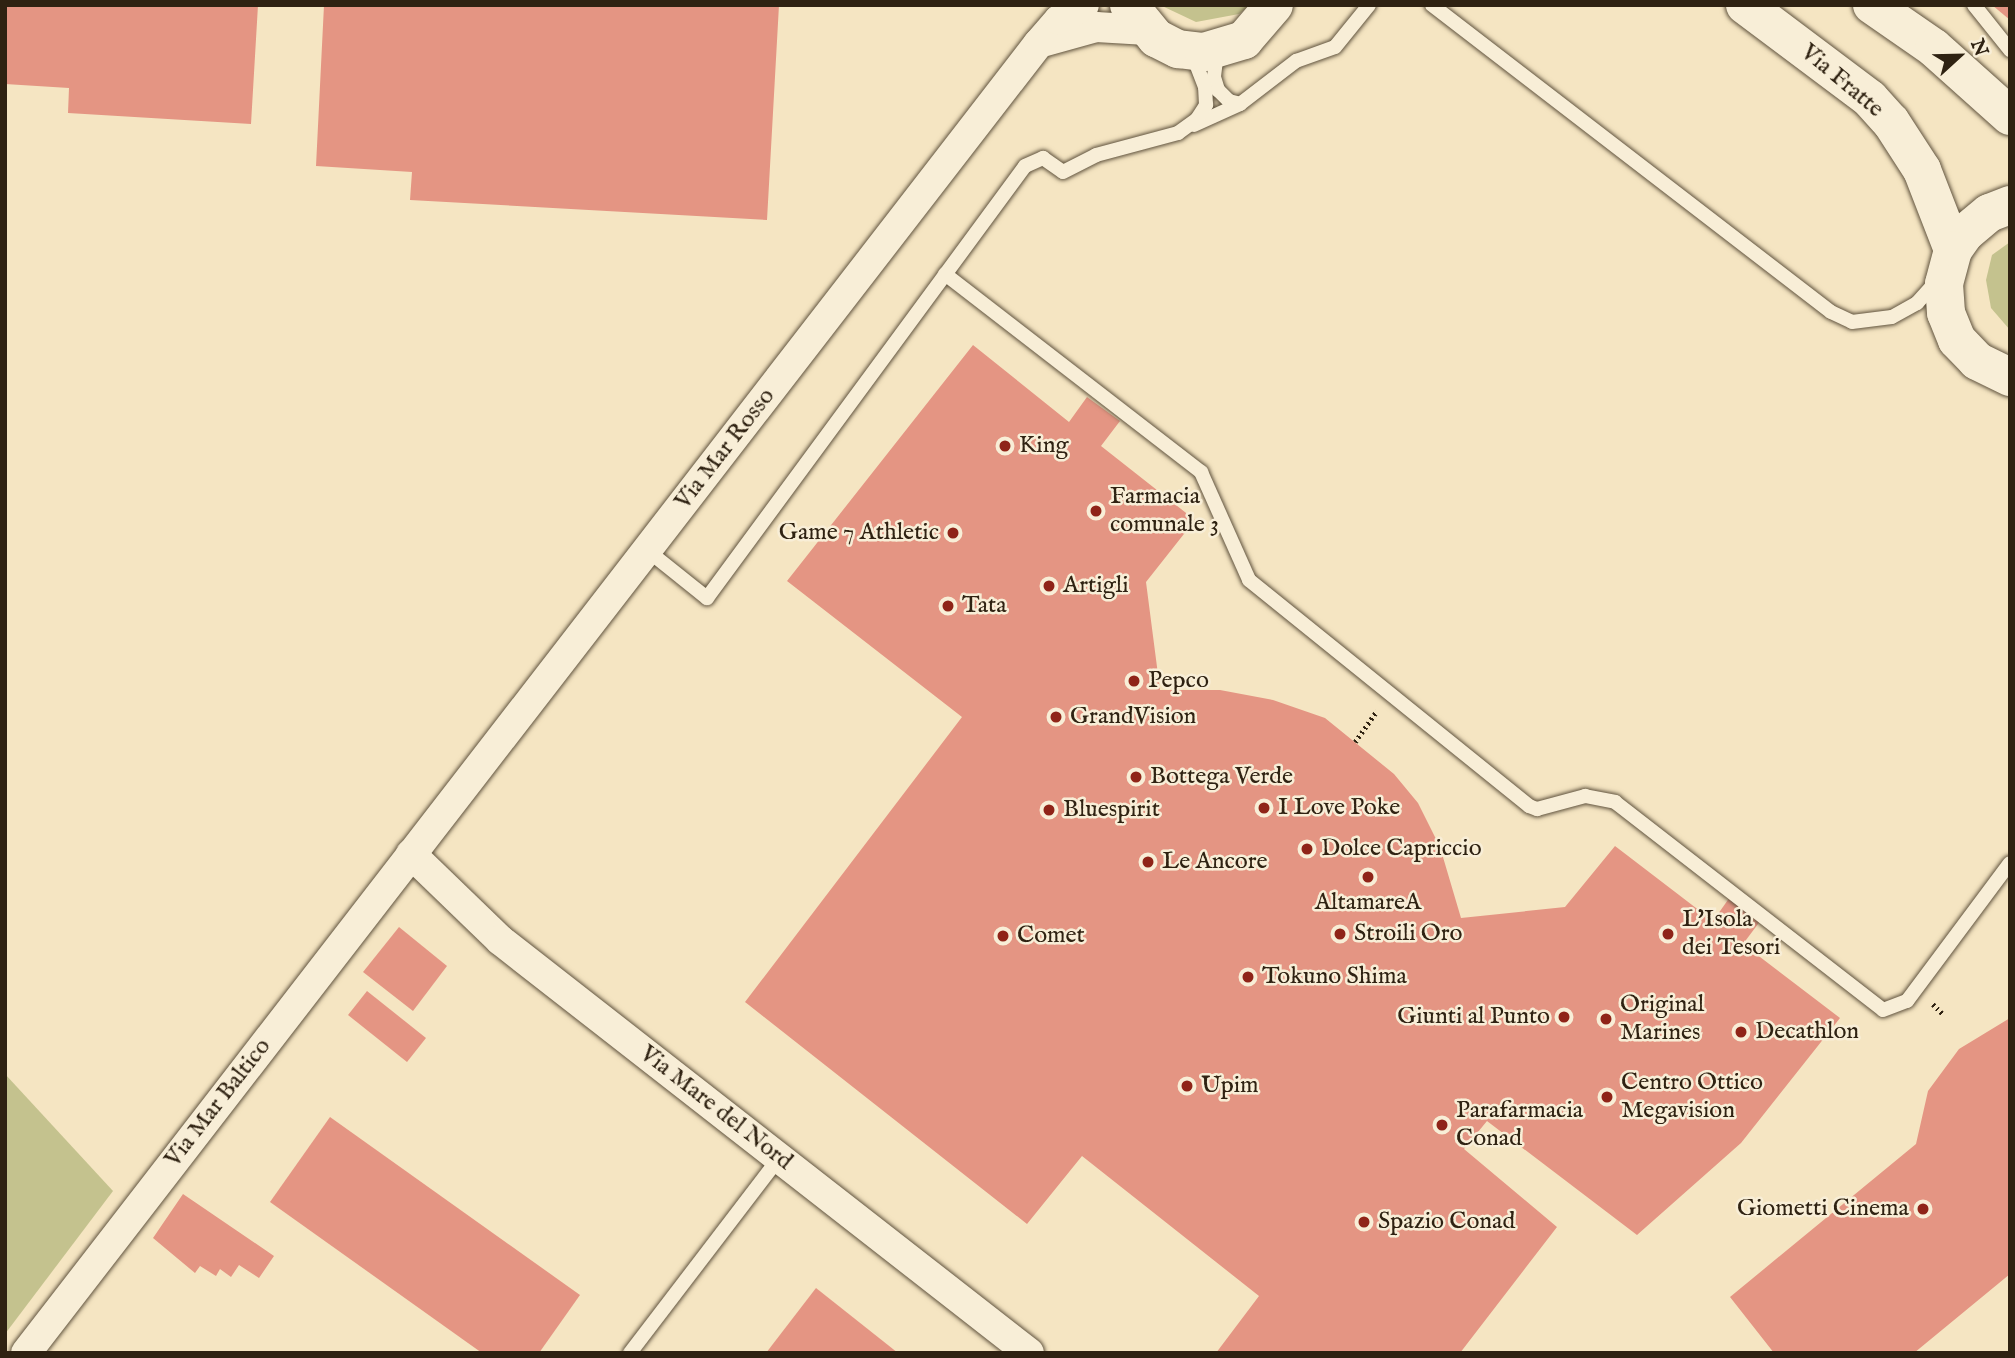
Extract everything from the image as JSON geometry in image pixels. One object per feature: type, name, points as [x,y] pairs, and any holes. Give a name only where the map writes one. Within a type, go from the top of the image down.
[{"type":"main road","name":"Via Fratte","points":[[1745,5],[1870,99],[1891,122],[1922,170],[1950,260],[1944,298],[1957,340],[1989,369],[2010,377]]},
{"type":"main road","points":[[1138,18],[1167,44],[1204,51],[1244,40],[1277,10]]},
{"type":"main road","points":[[1891,11],[2006,106]]},
{"type":"main road","points":[[1950,260],[1972,225],[2010,205]]},
{"type":"street","name":"Via Mar Rosso","points":[[411,854],[1038,44],[1059,20],[1084,5]]},
{"type":"street","points":[[1038,44],[1138,18]]},
{"type":"street","name":"Via Mare del Nord","points":[[411,854],[500,940],[1029,1353]]},
{"type":"street","name":"Via Mar Baltico","points":[[26,1353],[411,854]]},
{"type":"lane","points":[[647,550],[706,598],[1026,166],[1043,158],[1063,172],[1081,160],[1178,133],[1240,104],[1296,61],[1335,47],[1369,5]]},
{"type":"lane","points":[[1432,5],[1831,312],[1852,322],[1892,317],[1917,303],[1950,260]]},
{"type":"lane","points":[[1974,5],[2010,50]]},
{"type":"lane","points":[[1204,51],[1219,90],[1229,101],[1240,104]]},
{"type":"lane","points":[[1178,133],[1197,119],[1206,105],[1204,51]]},
{"type":"lane","points":[[945,274],[1201,472],[1249,580],[1528,806],[1537,809],[1585,796],[1615,802],[1883,1010],[1907,1001],[2010,863]]},
{"type":"lane","points":[[630,1353],[779,1158]]},
{"type":"path","points":[[1355,742],[1390,694]]},
{"type":"shaded area","points":[[1160,5],[1250,5],[1239,14],[1196,22]]},
{"type":"shaded area","points":[[2010,242],[2010,330],[1991,308],[1986,280],[1992,255]]},
{"type":"shaded area","points":[[5,1074],[113,1191],[5,1334]]},
{"type":"building","points":[[5,5],[258,5],[251,124],[68,113],[69,88],[5,84]]},
{"type":"building","points":[[324,5],[779,5],[767,220],[410,200],[412,172],[316,166]]},
{"type":"building","points":[[1992,5],[2010,5],[2010,20]]},
{"type":"building","name":"Le Ancore","points":[[973,345],[1069,422],[1087,397],[1120,421],[1101,446],[1195,520],[1146,582],[1160,690],[1220,690],[1273,700],[1325,718],[1394,774],[1418,803],[1440,847],[1461,918],[1565,907],[1615,846],[1713,921],[1730,897],[1761,920],[1743,944],[1840,1018],[1741,1143],[1637,1235],[1487,1121],[1464,1149],[1557,1227],[1460,1353],[1216,1353],[1259,1296],[1082,1156],[1027,1224],[745,1002],[962,717],[787,581]]},
{"type":"building","points":[[399,927],[447,966],[413,1011],[363,972]]},
{"type":"building","points":[[367,991],[426,1038],[407,1062],[348,1015]]},
{"type":"building","name":"Giometti Cinema","points":[[2010,1018],[2010,1274],[1914,1353],[1774,1353],[1730,1297],[1916,1144],[1928,1091],[1959,1049]]},
{"type":"building","points":[[330,1117],[580,1295],[539,1353],[482,1353],[270,1202]]},
{"type":"building","points":[[183,1194],[274,1256],[259,1278],[239,1265],[231,1277],[220,1269],[216,1276],[200,1266],[195,1273],[153,1238]]},
{"type":"building","points":[[816,1288],[898,1353],[766,1353]]},
{"type":"place","name":"King","points":[[1005,446]]},
{"type":"place","name":"Farmacia comunale 3","points":[[1096,511]]},
{"type":"place","name":"Game 7 Athletic","points":[[953,533]]},
{"type":"place","name":"Artigli","points":[[1049,586]]},
{"type":"place","name":"Tata","points":[[948,606]]},
{"type":"place","name":"Pepco","points":[[1134,681]]},
{"type":"place","name":"GrandVision","points":[[1056,717]]},
{"type":"place","name":"Bottega Verde","points":[[1136,777]]},
{"type":"place","name":"I Love Poke","points":[[1264,808]]},
{"type":"place","name":"Bluespirit","points":[[1049,810]]},
{"type":"place","name":"Dolce Capriccio","points":[[1307,849]]},
{"type":"place","name":"Le Ancore","points":[[1148,862]]},
{"type":"place","name":"AltamareA","points":[[1368,877]]},
{"type":"place","name":"Stroili Oro","points":[[1340,934]]},
{"type":"place","name":"L'Isola dei Tesori","points":[[1668,934]]},
{"type":"place","name":"Comet","points":[[1003,936]]},
{"type":"place","name":"Tokuno Shima","points":[[1248,977]]},
{"type":"place","name":"Giunti al Punto","points":[[1564,1017]]},
{"type":"place","name":"Original Marines","points":[[1606,1019]]},
{"type":"place","name":"Decathlon","points":[[1741,1032]]},
{"type":"place","name":"Upim","points":[[1187,1086]]},
{"type":"place","name":"Centro Ottico Megavision","points":[[1607,1097]]},
{"type":"place","name":"Parafarmacia Conad","points":[[1442,1125]]},
{"type":"place","name":"Giometti Cinema","points":[[1923,1209]]},
{"type":"place","name":"Spazio Conad","points":[[1364,1222]]}]
